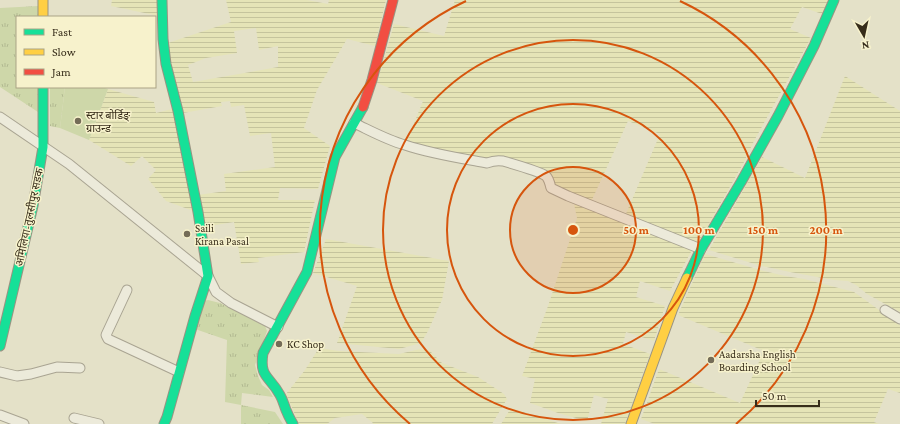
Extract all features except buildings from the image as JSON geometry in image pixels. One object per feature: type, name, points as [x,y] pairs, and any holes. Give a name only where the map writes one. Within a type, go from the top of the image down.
[{"type":"street","points":[[43,0],[43,16]]},
{"type":"street","points":[[162,0],[166,64],[178,111],[198,212],[208,276],[216,292],[231,303],[278,327]]},
{"type":"street","points":[[293,424],[278,392],[262,371],[261,366],[263,353],[307,272],[334,157],[362,109],[372,80],[393,0]]},
{"type":"street","points":[[634,422],[673,308],[701,249],[778,116],[814,46],[834,0]]},
{"type":"street","name":"अमिलिया-तुलसीपुर सडक","points":[[0,346],[33,206],[42,147],[43,88]]},
{"type":"street","points":[[0,117],[68,164],[208,276]]},
{"type":"street","points":[[354,123],[404,145],[434,153],[487,163],[502,161],[528,169],[545,176],[549,180],[551,188],[568,196],[701,249]]},
{"type":"street","points":[[164,424],[208,276]]},
{"type":"street","points":[[127,290],[106,336],[108,339],[179,372]]},
{"type":"street","points":[[885,310],[900,319]]},
{"type":"street","points":[[0,372],[17,376],[57,367],[80,368]]},
{"type":"street","points":[[0,415],[24,424]]},
{"type":"street","points":[[74,418],[99,424]]},
{"type":"green space","points":[[112,0],[158,0],[159,16],[111,6]]},
{"type":"green space","points":[[226,0],[307,0],[328,4],[329,0],[386,0],[375,46],[347,39],[317,90],[304,128],[330,146],[318,189],[280,188],[278,200],[315,200],[304,252],[258,258],[259,262],[241,264],[234,222],[204,227],[198,195],[226,191],[224,174],[275,167],[271,133],[250,136],[244,105],[231,107],[230,101],[221,102],[222,106],[183,113],[172,75],[168,43],[231,22]],"holes":[[[256,28],[259,50],[278,46],[278,67],[193,82],[188,65],[206,58],[237,53],[234,31]]]},
{"type":"green space","points":[[455,0],[828,0],[822,14],[802,7],[790,29],[811,38],[754,141],[743,164],[698,243],[625,216],[660,134],[628,121],[591,202],[557,187],[548,172],[528,165],[486,160],[449,153],[407,141],[423,101],[377,83],[394,24],[444,36]]},
{"type":"green space","points":[[38,6],[39,16],[16,16],[16,88],[40,88],[41,114],[0,87],[0,8]]},
{"type":"green space","points":[[845,76],[900,111],[900,312],[867,294],[856,285],[848,281],[834,280],[758,265],[709,250],[762,157],[805,178]]},
{"type":"green space","points":[[50,88],[65,88],[60,128],[50,126]]},
{"type":"green space","name":"स्टार बोर्डिङ् ग्राउन्ड","points":[[65,88],[108,89],[89,140],[60,128]]},
{"type":"green space","points":[[108,89],[154,102],[156,113],[176,108],[196,212],[166,201],[148,179],[156,170],[142,156],[131,166],[89,140]]},
{"type":"green space","points":[[574,204],[692,250],[670,291],[640,281],[636,297],[665,306],[654,341],[626,332],[623,344],[650,354],[625,424],[601,424],[608,399],[594,395],[587,421],[530,403],[535,379],[522,376],[548,306],[577,218]]},
{"type":"green space","points":[[326,239],[449,261],[442,300],[421,343],[399,349],[337,343],[357,286],[313,273]]},
{"type":"green space","points":[[705,254],[760,270],[804,279],[854,292],[900,325],[900,393],[888,389],[874,422],[879,424],[655,424],[641,419],[659,369],[740,403],[764,351],[678,315]]},
{"type":"green space","points":[[208,300],[220,303],[265,326],[267,331],[255,365],[262,385],[269,390],[273,397],[242,393],[241,405],[225,402],[227,340],[195,329],[204,301]]},
{"type":"green space","points":[[319,348],[339,351],[399,354],[420,349],[430,351],[442,363],[478,377],[504,394],[507,399],[492,424],[373,424],[362,414],[335,418],[327,424],[299,424],[286,394],[305,370]]},
{"type":"green space","points":[[241,405],[275,412],[283,424],[241,424]]},
{"type":"green space","points":[[511,408],[561,424],[501,424]]},
{"type":"traffic: fast","points":[[162,0],[163,39],[166,64],[178,111],[198,212],[208,276],[164,424]]},
{"type":"traffic: fast","points":[[687,278],[701,249],[778,116],[814,46],[834,0]]},
{"type":"traffic: fast","points":[[0,346],[33,206],[43,147],[43,88]]},
{"type":"traffic: fast","points":[[293,424],[280,395],[264,372],[262,361],[263,353],[307,272],[335,157],[363,107]]},
{"type":"traffic: slow","points":[[43,0],[43,16]]},
{"type":"traffic: slow","points":[[631,424],[673,308],[687,278]]},
{"type":"traffic: jam","points":[[363,107],[372,80],[393,0]]},
{"type":"place","name":"स्टार बोर्डिङ् ग्राउन्ड","points":[[78,121]]},
{"type":"place","name":"Saili Kirana Pasal","points":[[187,234]]},
{"type":"place","name":"KC Shop","points":[[279,344]]},
{"type":"place","name":"Aadarsha English Boarding School","points":[[711,360]]}]
